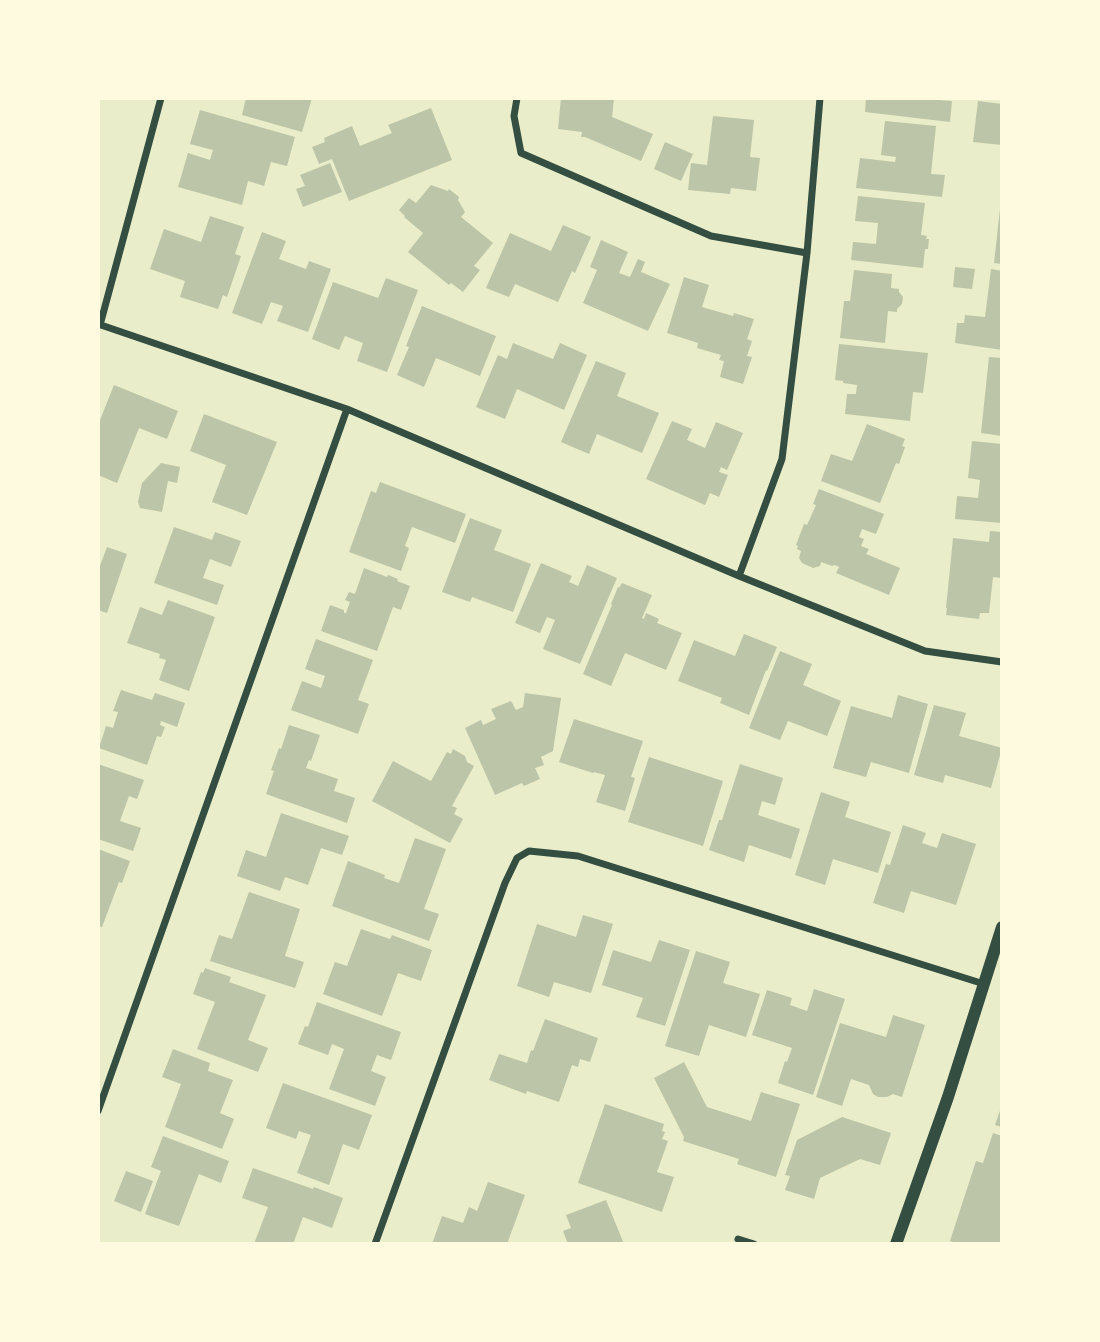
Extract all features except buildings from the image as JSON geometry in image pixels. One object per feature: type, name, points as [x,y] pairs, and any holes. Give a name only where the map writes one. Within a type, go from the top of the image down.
[{"type":"street","points":[[161,98],[99,324],[347,409],[739,576],[925,651],[1002,662]]},
{"type":"street","points":[[517,98],[514,116],[521,153],[711,236],[807,253]]},
{"type":"street","points":[[739,576],[782,459],[807,253],[820,98]]},
{"type":"street","points":[[98,1111],[347,409]]},
{"type":"street","points":[[374,1244],[505,883],[517,858],[529,850],[578,856],[984,984]]},
{"type":"street","points":[[896,1244],[948,1097],[1002,927]]},
{"type":"street","points":[[738,1239],[754,1244]]}]
